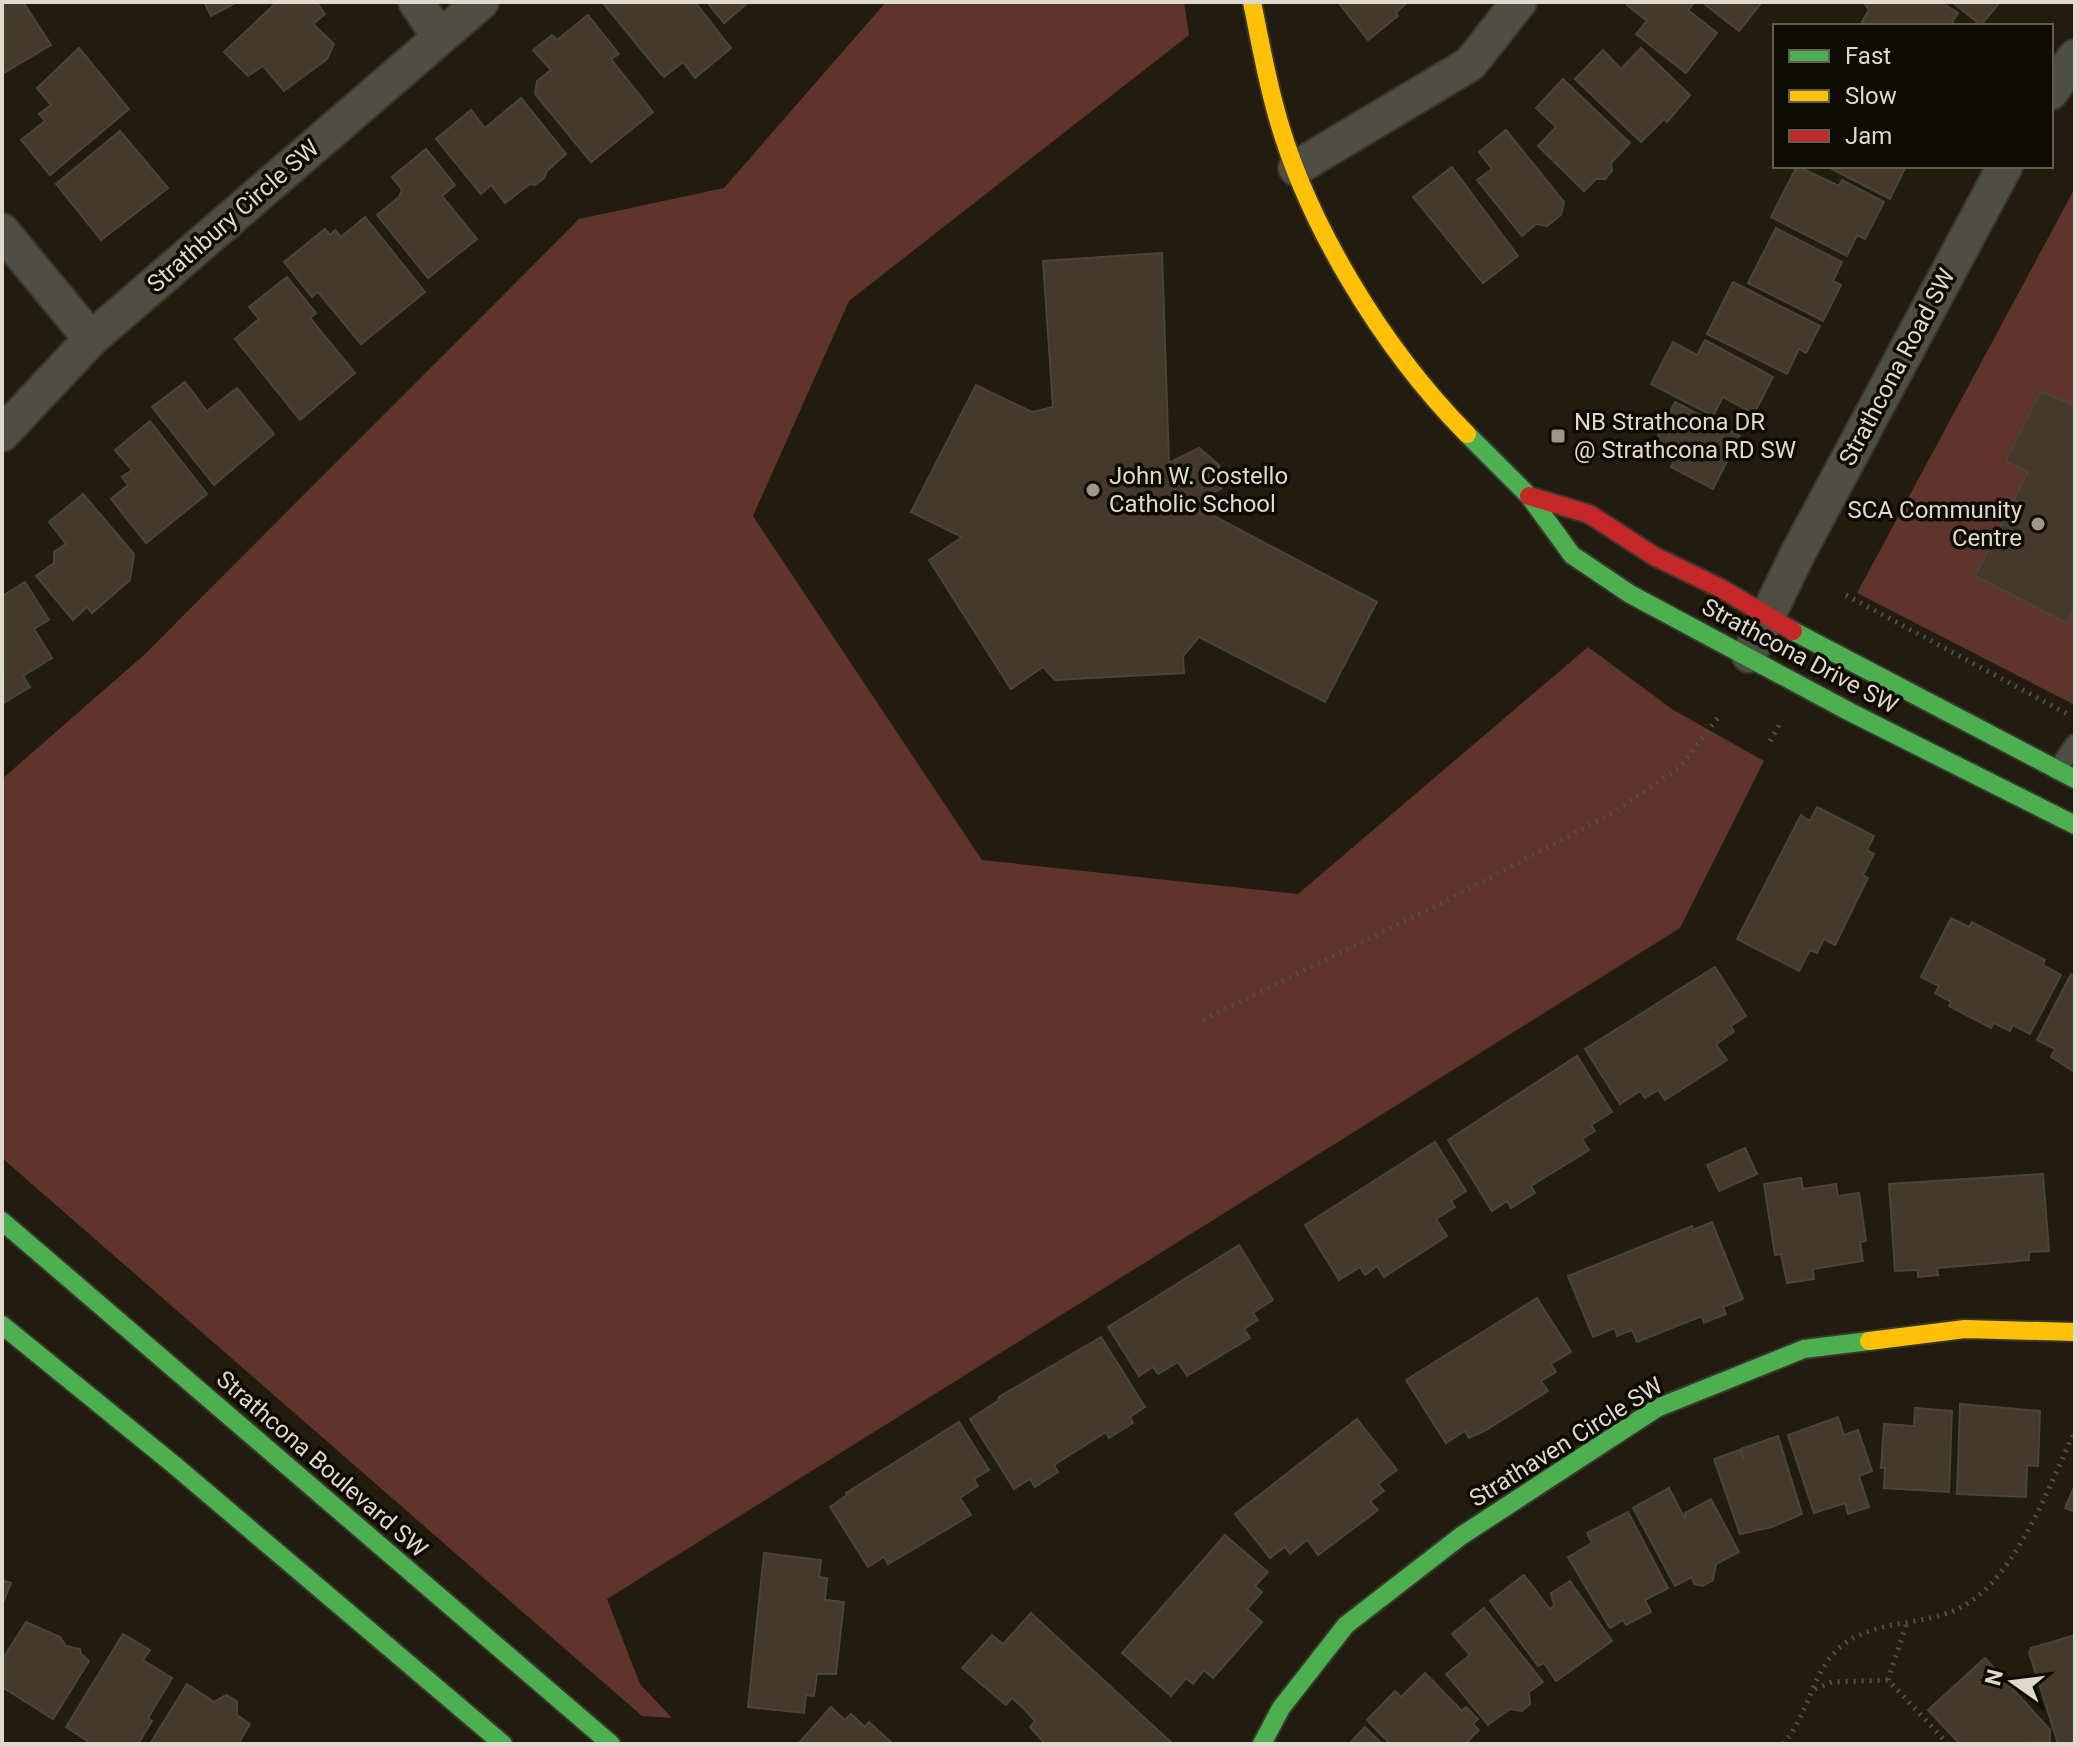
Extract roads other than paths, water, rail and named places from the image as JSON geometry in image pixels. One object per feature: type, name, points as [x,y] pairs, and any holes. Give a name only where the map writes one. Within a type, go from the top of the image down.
[{"type":"street","points":[[416,2],[439,36]]},
{"type":"street","name":"Strathbury Circle SW","points":[[2,434],[91,339],[481,2]]},
{"type":"street","name":"Strathcona Drive SW","points":[[1252,2],[1263,64],[1296,168],[1341,266],[1402,359],[1437,403],[1529,496],[1572,555],[1630,594],[1749,655],[1850,712],[2075,825]]},
{"type":"street","points":[[1296,168],[1470,64],[1519,2]]},
{"type":"street","points":[[2053,89],[2075,57]]},
{"type":"street","name":"Strathcona Road SW","points":[[1749,655],[2004,168]]},
{"type":"street","points":[[2,231],[91,339]]},
{"type":"street","name":"Strathcona Drive SW","points":[[1529,496],[1589,514],[1654,556],[1820,647],[2075,779]]},
{"type":"street","name":"Strathcona Boulevard SW","points":[[2,1221],[611,1744]]},
{"type":"street","points":[[2,1325],[173,1464],[503,1744]]},
{"type":"street","name":"Strathaven Circle SW","points":[[1262,1744],[1281,1708],[1346,1625],[1461,1536],[1657,1408],[1804,1349],[1965,1329],[2075,1332]]},
{"type":"lane","points":[[2057,770],[2075,744]]},
{"type":"place","name":"NB Strathcona DR @ Strathcona RD SW","points":[[1558,436]]},
{"type":"place","name":"John W. Costello Catholic School","points":[[1093,490]]},
{"type":"place","name":"SCA Community Centre","points":[[2038,524]]}]
